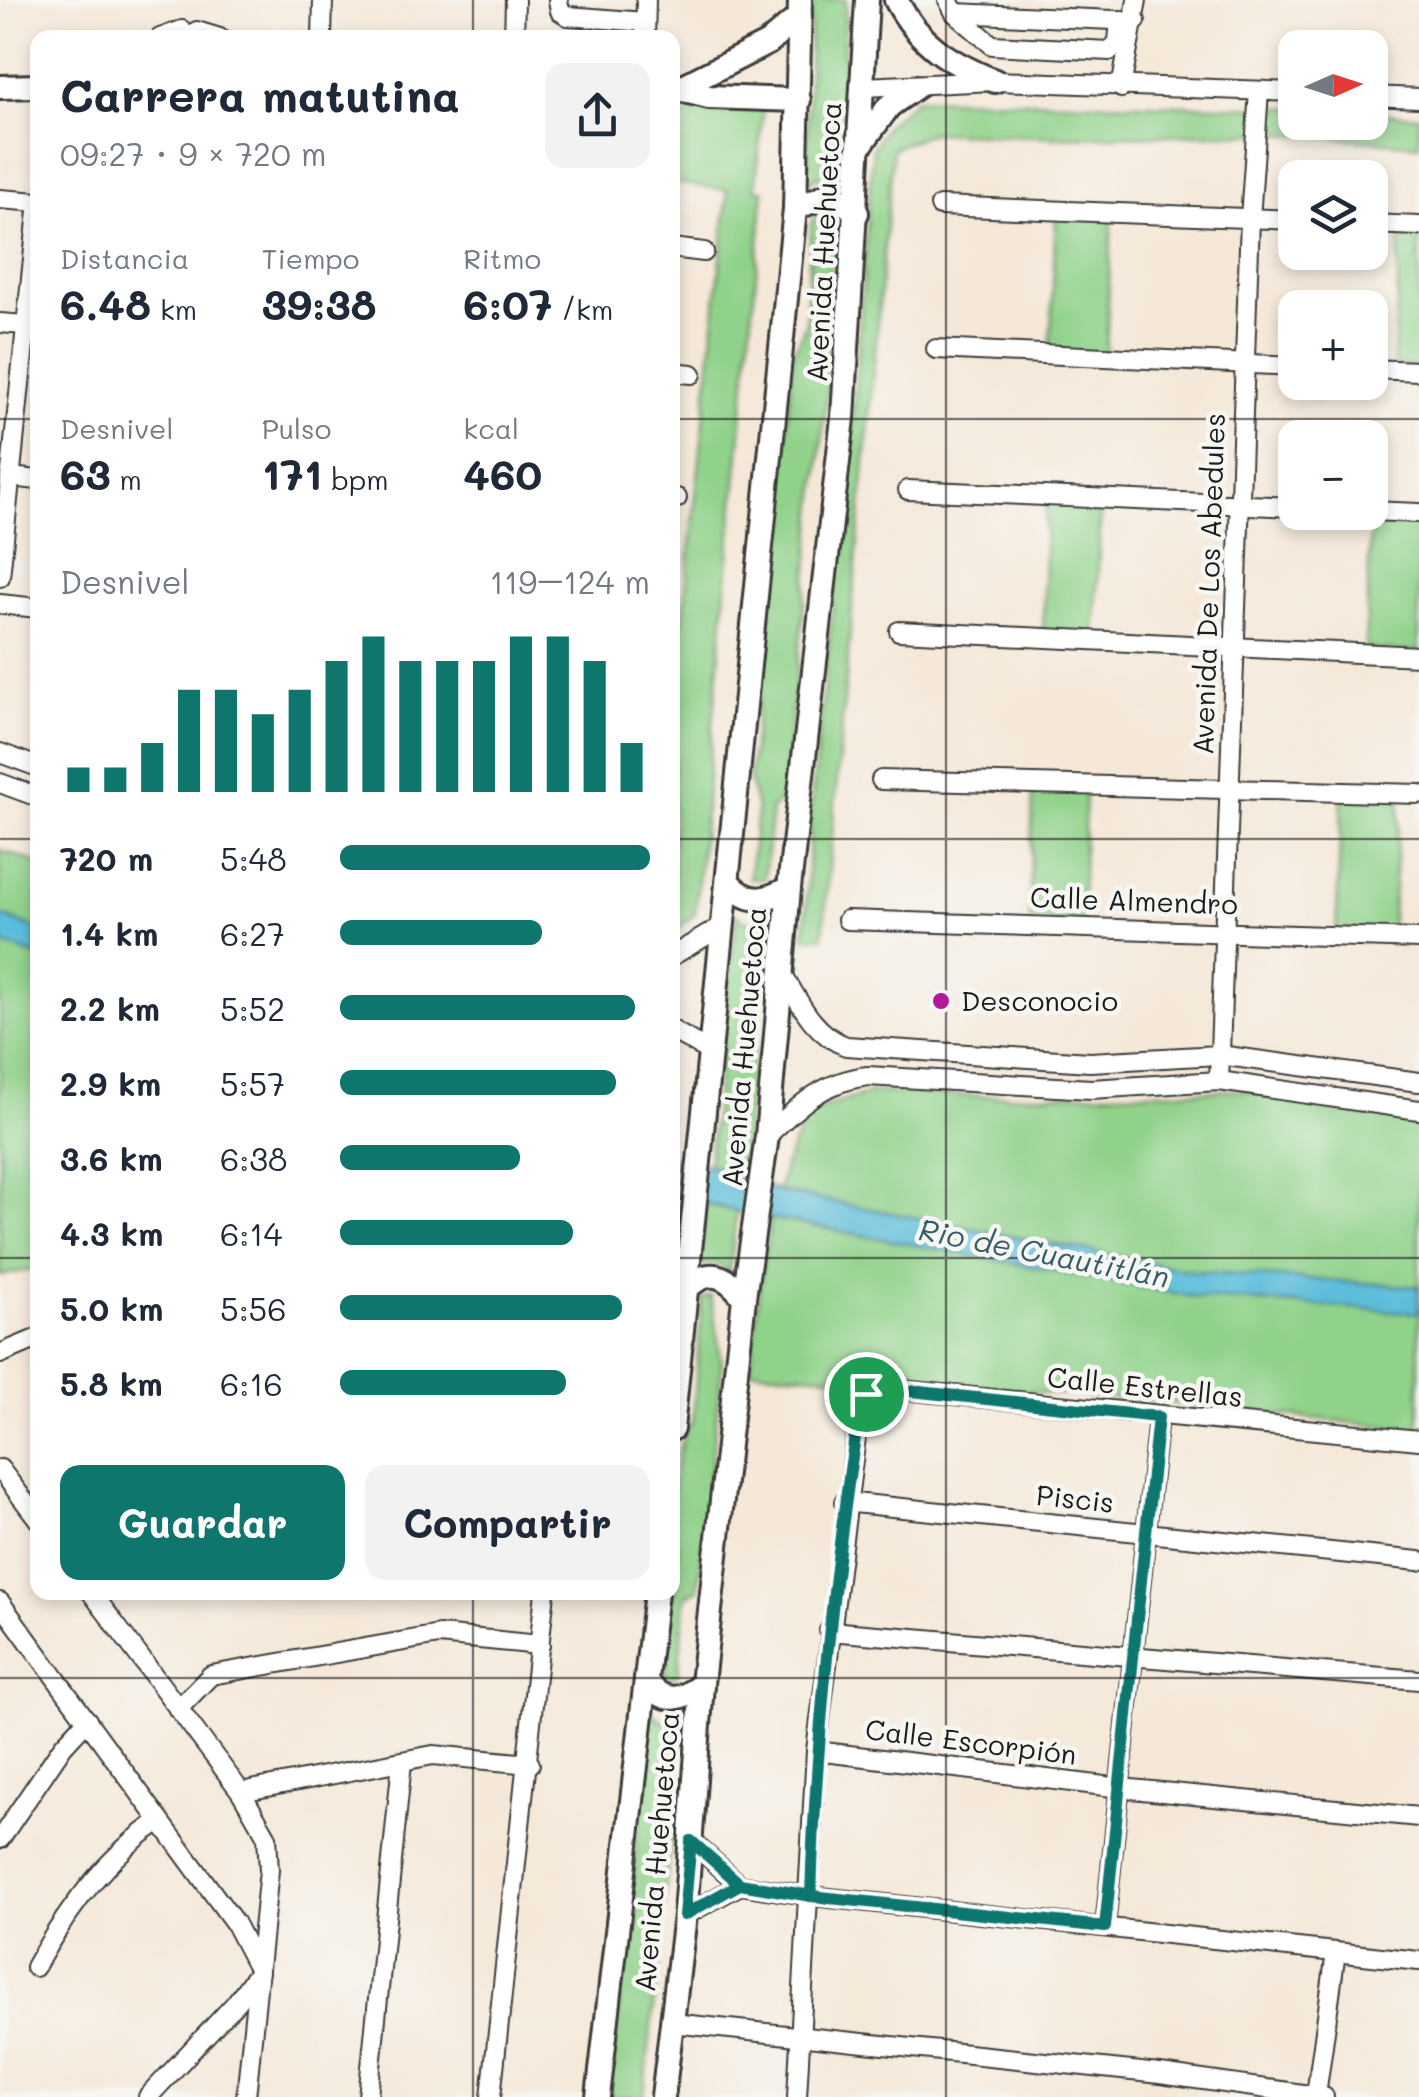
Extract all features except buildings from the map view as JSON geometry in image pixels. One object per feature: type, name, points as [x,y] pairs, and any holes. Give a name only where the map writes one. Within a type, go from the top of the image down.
[{"type":"main road","name":"Avenida Huehuetoca","points":[[663,2097],[691,1841],[702,1684],[744,1298],[758,1220],[789,888],[843,418],[867,0]]},
{"type":"main road","points":[[896,0],[909,25],[931,48],[955,65],[995,81]]},
{"type":"main road","name":"Avenida Huehuetoca","points":[[680,1349],[795,209],[800,8]]},
{"type":"main road","points":[[680,86],[768,43],[800,8]]},
{"type":"main road","points":[[0,87],[30,86]]},
{"type":"main road","points":[[860,146],[889,106],[916,87]]},
{"type":"main road","points":[[680,89],[709,97],[798,100]]},
{"type":"main road","points":[[795,209],[826,195],[841,200],[856,213]]},
{"type":"main road","points":[[730,883],[740,895],[754,901],[770,899],[789,888]]},
{"type":"main road","points":[[686,1289],[699,1277],[717,1274],[733,1282],[744,1298]]},
{"type":"main road","name":"Avenida Huehuetoca","points":[[598,2097],[655,1600]]},
{"type":"main road","points":[[647,1682],[657,1695],[672,1700],[688,1696],[702,1684]]},
{"type":"street","points":[[322,30],[324,0]]},
{"type":"street","points":[[514,30],[515,0]]},
{"type":"street","points":[[558,0],[560,10],[568,16],[644,30],[646,0]]},
{"type":"street","points":[[952,6],[992,45],[1110,51],[1137,0]]},
{"type":"street","points":[[952,6],[1128,20]]},
{"type":"street","points":[[1121,88],[1128,20]]},
{"type":"street","points":[[863,87],[995,81],[1278,91]]},
{"type":"street","name":"Avenida De Los Abedules","points":[[1219,1081],[1250,218],[1259,90]]},
{"type":"street","points":[[1388,96],[1417,96]]},
{"type":"street","points":[[0,199],[30,201]]},
{"type":"street","points":[[940,206],[1278,219]]},
{"type":"street","points":[[1388,225],[1419,226]]},
{"type":"street","points":[[680,249],[704,252]]},
{"type":"street","points":[[0,577],[10,476],[7,445],[30,356],[25,325],[30,282]]},
{"type":"street","points":[[0,323],[25,325]]},
{"type":"street","points":[[936,349],[1079,359],[1278,365]]},
{"type":"street","points":[[1388,370],[1419,372]]},
{"type":"street","points":[[10,476],[30,479]]},
{"type":"street","points":[[908,490],[1278,507]]},
{"type":"street","points":[[1388,511],[1419,512]]},
{"type":"street","points":[[0,604],[30,607]]},
{"type":"street","points":[[899,630],[1236,650],[1419,656]]},
{"type":"street","points":[[0,753],[30,764]]},
{"type":"street","points":[[881,780],[1419,794]]},
{"type":"street","points":[[0,783],[30,794]]},
{"type":"street","name":"Calle Almendro","points":[[847,920],[1419,939]]},
{"type":"street","points":[[680,951],[724,925]]},
{"type":"street","points":[[782,974],[809,1018],[825,1035],[846,1046],[1090,1062],[1219,1055],[1419,1082]]},
{"type":"street","points":[[680,1035],[710,1052]]},
{"type":"street","points":[[1090,1062],[1092,1089]]},
{"type":"street","points":[[767,1136],[808,1097],[860,1077],[1092,1089],[1219,1081],[1419,1110]]},
{"type":"street","points":[[0,1354],[30,1341]]},
{"type":"street","name":"Calle Estrellas","points":[[844,1502],[860,1404],[866,1394],[882,1388],[1419,1440]]},
{"type":"street","points":[[1105,1927],[1158,1417]]},
{"type":"street","points":[[0,1469],[30,1496]]},
{"type":"street","points":[[797,2097],[816,1751],[844,1502]]},
{"type":"street","name":"Piscis","points":[[844,1502],[1419,1561]]},
{"type":"street","points":[[97,1600],[241,1792],[267,1837],[269,1870],[246,2097]]},
{"type":"street","points":[[491,2097],[530,1764],[544,1600]]},
{"type":"street","points":[[0,1602],[234,1922],[259,1970]]},
{"type":"street","points":[[829,1632],[1134,1660],[1419,1680]]},
{"type":"street","points":[[178,1709],[211,1675],[249,1668],[438,1635],[540,1645]]},
{"type":"street","points":[[0,1839],[63,1746],[87,1720]]},
{"type":"street","name":"Calle Escorpión","points":[[816,1751],[1121,1788],[1419,1817]]},
{"type":"street","points":[[241,1792],[433,1755],[530,1764]]},
{"type":"street","points":[[368,2097],[402,1762]]},
{"type":"street","points":[[35,1967],[69,1910],[129,1841],[160,1821]]},
{"type":"street","points":[[691,1841],[740,1884],[811,1896],[1419,1961]]},
{"type":"street","points":[[684,1915],[740,1884]]},
{"type":"street","points":[[672,2022],[1160,2074],[1320,2096],[1336,1952]]},
{"type":"street","points":[[148,2097],[235,2004],[259,1970]]},
{"type":"green space","points":[[811,0],[846,0],[838,185],[818,177],[806,184]]},
{"type":"green space","points":[[917,98],[1278,108],[1278,133],[1054,137],[933,132],[893,148],[823,937],[805,937],[811,805],[851,439],[873,147],[887,124]]},
{"type":"green space","points":[[680,100],[764,100],[755,189],[764,191],[695,914],[680,927],[680,647],[728,190],[680,184]]},
{"type":"green space","points":[[1388,114],[1419,116],[1419,145],[1358,140],[1388,140]]},
{"type":"green space","points":[[823,212],[835,235],[827,326],[833,339],[783,798],[772,808],[764,879],[749,879],[757,809],[749,779],[779,531],[793,354],[806,323],[811,226],[815,213]]},
{"type":"green space","points":[[1056,215],[1112,216],[1106,353],[1050,352]]},
{"type":"green space","points":[[1400,232],[1419,233],[1419,367],[1394,366]]},
{"type":"green space","points":[[1046,500],[1101,501],[1095,638],[1043,635]]},
{"type":"green space","points":[[1388,516],[1419,517],[1419,652],[1365,649],[1370,530],[1388,530]]},
{"type":"green space","points":[[1085,789],[1082,920],[1029,921],[1033,790]]},
{"type":"green space","points":[[1342,797],[1400,799],[1391,933],[1336,931]]},
{"type":"green space","points":[[0,850],[30,860],[30,1270],[0,1276]]},
{"type":"green space","points":[[736,914],[748,923],[769,917],[741,1174],[708,1169]]},
{"type":"green space","points":[[1242,1090],[1419,1120],[1419,1430],[1152,1401],[750,1370],[774,1205],[794,1142],[809,1112],[873,1092],[981,1096]]},
{"type":"green space","points":[[706,1204],[737,1212],[729,1272],[715,1263],[698,1266]]},
{"type":"green space","points":[[711,1296],[722,1364],[698,1589],[686,1596],[678,1674],[672,1678],[665,1674],[673,1600],[680,1600],[680,1449],[693,1421],[702,1299]]},
{"type":"green space","points":[[650,1712],[663,1721],[684,1714],[644,2097],[609,2097]]},
{"type":"water","points":[[0,915],[30,926],[30,954],[0,943]]},
{"type":"water","name":"Rio de Cuautitlán","points":[[680,1158],[741,1174],[777,1191],[1193,1271],[1419,1287],[1419,1313],[1195,1297],[737,1212],[680,1196]]},
{"type":"place","name":"Desconocio","points":[[941,1001]]},
{"type":"route","points":[[866,1394],[860,1404],[844,1502],[816,1751],[811,1896],[740,1884],[691,1841],[684,1915],[740,1884],[811,1896],[1105,1927],[1158,1417],[882,1388],[866,1394]]}]
